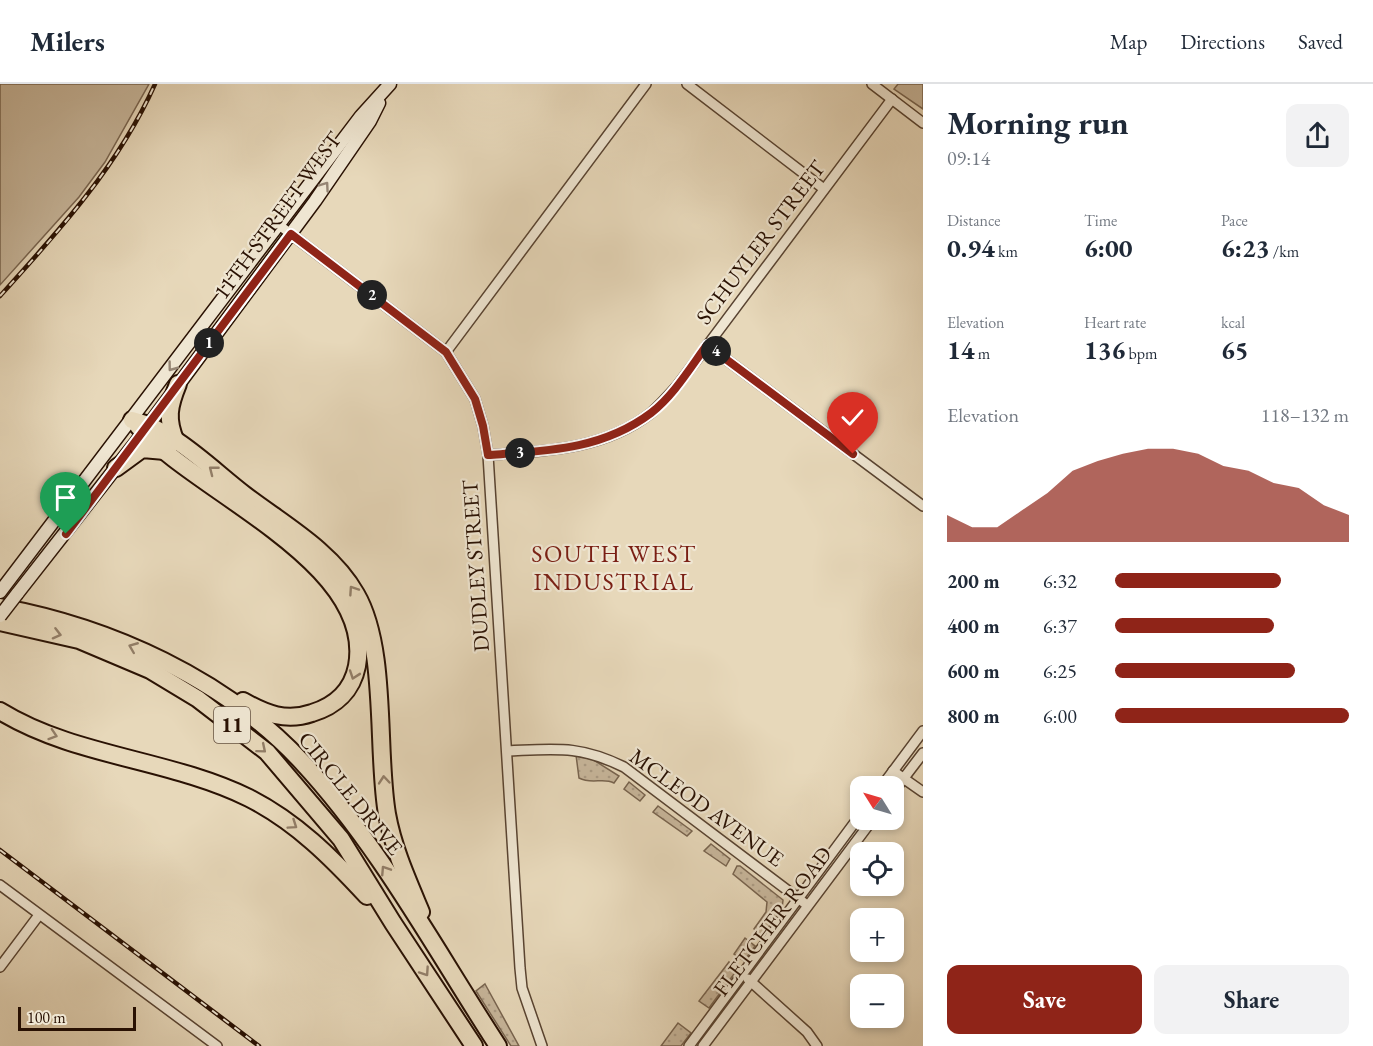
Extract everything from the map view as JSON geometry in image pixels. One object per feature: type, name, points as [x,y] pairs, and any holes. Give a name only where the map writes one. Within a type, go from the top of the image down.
[{"type":"highway","points":[[171,446],[168,413],[178,384]]},
{"type":"highway","points":[[141,425],[311,545],[338,570],[356,593],[373,645],[387,814],[401,865],[439,955]]},
{"type":"highway","points":[[116,468],[142,449],[171,446],[323,574],[343,600],[357,642],[357,664],[348,687],[329,706],[300,717],[278,717],[258,710],[185,674]]},
{"type":"highway","name":"CIRCLE DRIVE","points":[[0,608],[38,614],[139,649],[230,701],[272,732],[304,764],[370,847],[498,1046]]},
{"type":"highway","name":"CIRCLE DRIVE","points":[[0,622],[79,640],[150,670],[198,699],[267,752],[341,839],[474,1046]]},
{"type":"highway","points":[[0,711],[34,729],[248,798],[299,828],[329,854],[393,923]]},
{"type":"main road","name":"11TH STREET WEST","points":[[0,616],[116,468],[141,425],[279,225],[361,116],[388,88]]},
{"type":"main road","name":"11TH STREET WEST","points":[[0,592],[178,384],[291,234],[370,121],[388,88]]},
{"type":"street","points":[[279,225],[446,352],[646,84]]},
{"type":"street","points":[[687,84],[824,189]]},
{"type":"street","points":[[872,84],[923,123]]},
{"type":"street","name":"SCHUYLER STREET","points":[[488,455],[567,449],[610,438],[651,412],[677,386],[892,99]]},
{"type":"street","points":[[707,345],[923,506]]},
{"type":"street","name":"DUDLEY STREET","points":[[446,352],[475,399],[488,455],[522,988],[542,1046]]},
{"type":"street","points":[[889,776],[923,731]]},
{"type":"street","name":"MCLEOD AVENUE","points":[[507,751],[570,748],[596,753],[624,767],[807,905]]},
{"type":"street","points":[[923,753],[904,778],[923,792]]},
{"type":"street","points":[[893,771],[901,776]]},
{"type":"street","name":"FLETCHER ROAD","points":[[689,1046],[850,829]]},
{"type":"street","name":"FLETCHER ROAD","points":[[703,1046],[865,830]]},
{"type":"street","points":[[3,889],[217,1046]]},
{"type":"street","points":[[0,967],[39,915]]},
{"type":"street","points":[[742,974],[807,1032],[817,1046]]},
{"type":"shaded area","points":[[0,84],[149,84],[105,162],[79,197],[0,285]]},
{"type":"shaded area","points":[[898,84],[923,84],[923,109],[894,89]]},
{"type":"shaded area","points":[[576,755],[592,759],[619,776],[614,783],[579,778]]},
{"type":"shaded area","points":[[629,782],[645,795],[640,801],[624,789]]},
{"type":"shaded area","points":[[658,806],[692,831],[687,836],[653,812]]},
{"type":"shaded area","points":[[711,844],[730,859],[726,866],[704,851]]},
{"type":"shaded area","points":[[737,866],[783,900],[782,909],[762,936],[754,929],[766,912],[767,902],[733,874]]},
{"type":"shaded area","points":[[745,938],[755,946],[744,961],[734,954]]},
{"type":"shaded area","points":[[729,962],[737,970],[709,1008],[699,1001]]},
{"type":"shaded area","points":[[485,984],[519,1046],[511,1046],[476,991]]},
{"type":"shaded area","points":[[678,1023],[691,1033],[681,1046],[661,1046]]},
{"type":"railway","points":[[0,296],[44,247],[106,170],[140,114],[155,84]]},
{"type":"railway","points":[[0,850],[259,1046]]},
{"type":"district","name":"SOUTH WEST INDUSTRIAL","points":[[614,568]]},
{"type":"route","points":[[66,534],[291,234],[446,352],[475,399],[488,455],[567,449],[610,438],[651,412],[677,386],[707,345],[853,454]]}]
